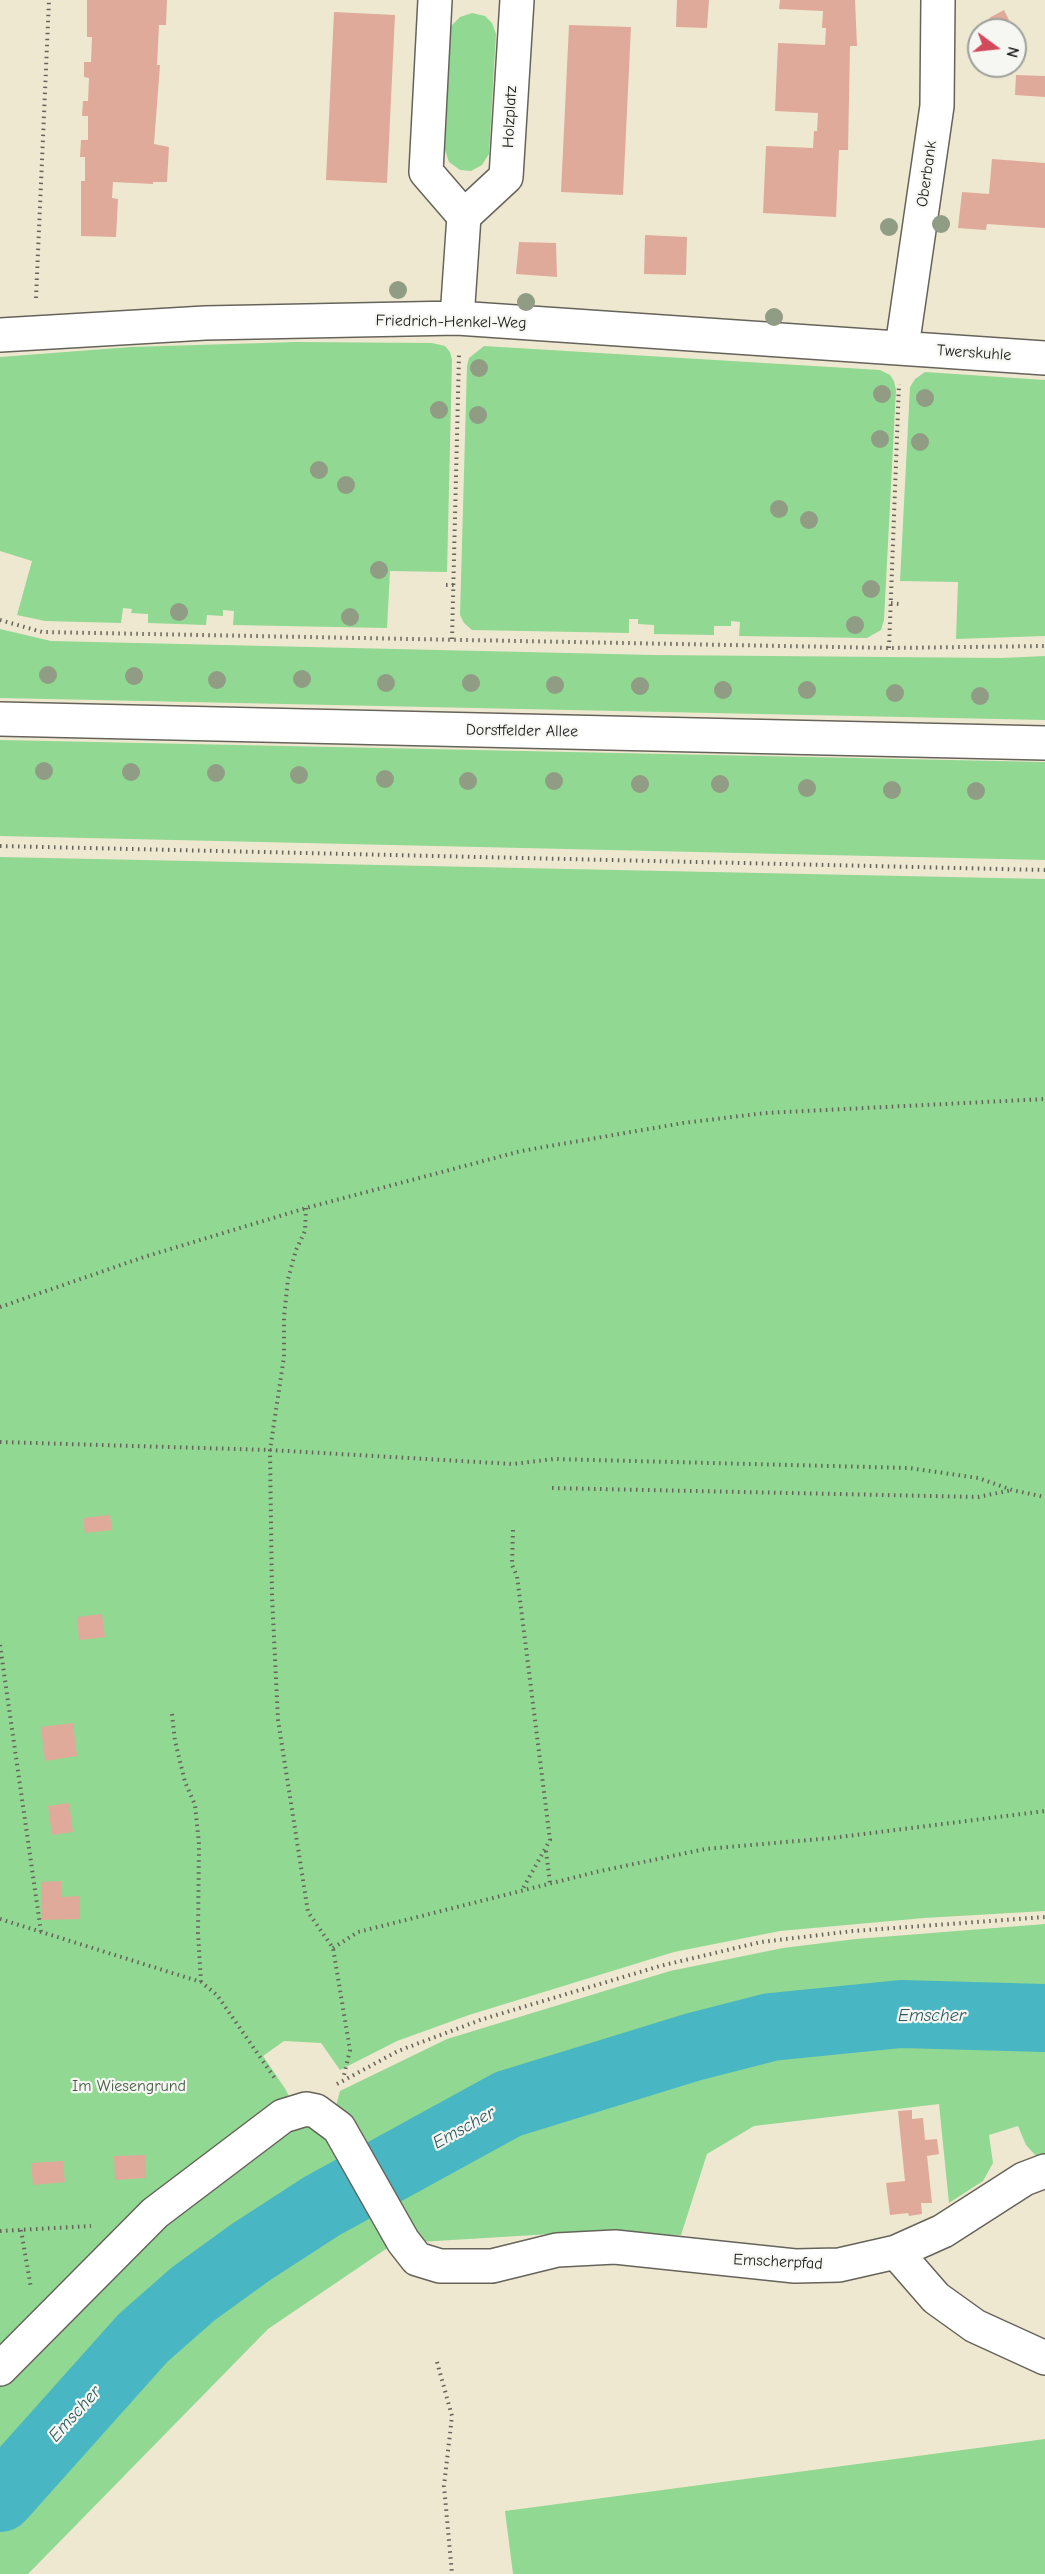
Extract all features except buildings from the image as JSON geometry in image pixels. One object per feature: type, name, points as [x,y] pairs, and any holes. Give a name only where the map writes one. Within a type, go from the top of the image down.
[{"type":"street","points":[[435,0],[426,172],[465,216],[457,318]]},
{"type":"street","name":"Holzplatz","points":[[465,216],[506,177],[517,0]]},
{"type":"street","name":"Oberbank","points":[[902,347],[937,106],[938,0]]},
{"type":"street","name":"Friedrich-Henkel-Weg","points":[[0,335],[205,322],[457,318],[902,347]]},
{"type":"street","name":"Twerskuhle","points":[[902,347],[1045,358]]},
{"type":"street","name":"Dorstfelder Allee","points":[[0,719],[1045,743]]},
{"type":"street","name":"Emscherpfad","points":[[298,2111],[306,2109],[316,2111],[339,2128],[403,2241],[417,2259],[440,2266],[492,2266],[557,2250],[615,2247],[795,2266],[839,2265],[896,2252],[943,2230],[1024,2179],[1045,2171]]},
{"type":"street","points":[[0,2369],[146,2223],[283,2116],[298,2111]]},
{"type":"street","points":[[896,2252],[936,2298],[975,2326],[1045,2358]]},
{"type":"path","points":[[36,332],[36,273],[49,0]]},
{"type":"path","points":[[452,639],[460,364],[457,318]]},
{"type":"path","points":[[889,648],[902,347]]},
{"type":"path","points":[[446,585],[454,585]]},
{"type":"path","points":[[891,603],[899,604]]},
{"type":"path","points":[[0,620],[42,632],[889,648],[1045,646]]},
{"type":"path","points":[[0,846],[1045,870]]},
{"type":"path","points":[[0,1307],[144,1257],[306,1208],[521,1151],[683,1123],[765,1113],[1045,1099]]},
{"type":"path","points":[[306,1208],[305,1231],[296,1250],[288,1279],[284,1317],[284,1357],[270,1450],[272,1596],[278,1720],[308,1912],[333,1948],[350,2050],[343,2079]]},
{"type":"path","points":[[0,1443],[270,1450],[513,1464],[554,1459],[909,1468],[978,1478],[1012,1490],[1045,1497]]},
{"type":"path","points":[[552,1488],[978,1497],[1012,1490]]},
{"type":"path","points":[[513,1530],[512,1565],[517,1576],[550,1840],[522,1891]]},
{"type":"path","points":[[0,1646],[41,1932]]},
{"type":"path","points":[[172,1714],[175,1741],[185,1782],[195,1805],[199,1844],[198,1933],[201,1982]]},
{"type":"path","points":[[333,1948],[358,1932],[550,1883],[705,1848],[832,1838],[1045,1811]]},
{"type":"path","points":[[546,1851],[550,1883]]},
{"type":"path","points":[[0,1919],[201,1982],[218,1995],[298,2111],[343,2079],[398,2051],[483,2019],[660,1966],[761,1942],[853,1931],[1045,1917]]},
{"type":"path","points":[[0,2232],[146,2223]]},
{"type":"path","points":[[21,2230],[38,2330]]},
{"type":"path","points":[[437,2362],[452,2416],[444,2486],[452,2574]]},
{"type":"green space","points":[[472,13],[485,16],[492,23],[496,34],[489,154],[482,165],[471,171],[460,170],[449,162],[445,150],[451,26],[460,17]]},
{"type":"green space","points":[[296,342],[432,343],[445,346],[450,352],[452,360],[447,572],[390,571],[387,628],[233,625],[234,611],[223,610],[223,616],[207,615],[206,625],[148,623],[148,614],[131,613],[132,609],[123,608],[121,623],[45,621],[17,615],[32,561],[0,551],[0,357],[131,347]]},
{"type":"green space","points":[[484,346],[880,370],[890,375],[896,390],[884,620],[881,630],[867,638],[739,636],[740,622],[731,621],[731,626],[714,626],[714,635],[654,634],[654,625],[638,624],[638,619],[629,619],[629,633],[472,630],[464,623],[460,615],[467,366],[469,358]]},
{"type":"green space","points":[[925,372],[1045,380],[1045,636],[956,639],[958,582],[900,581],[910,387],[915,379]]},
{"type":"green space","points":[[0,629],[51,641],[654,655],[1002,658],[1045,656],[1045,720],[0,698]]},
{"type":"green space","points":[[0,740],[1045,762],[1045,860],[0,836]]},
{"type":"green space","name":"Im Wiesengrund","points":[[0,857],[1045,879],[1045,1911],[924,1918],[780,1931],[674,1952],[469,2015],[397,2041],[340,2070],[321,2043],[284,2041],[263,2056],[286,2090],[301,2123],[336,2106],[340,2091],[447,2039],[670,1971],[783,1948],[856,1939],[1045,1924],[1045,2154],[1037,2157],[1026,2145],[1018,2126],[989,2135],[993,2163],[983,2181],[949,2203],[939,2104],[754,2126],[707,2154],[681,2235],[551,2234],[419,2242],[411,2232],[268,2329],[28,2574],[0,2574]]},
{"type":"green space","points":[[1045,2439],[1045,2574],[513,2574],[505,2511]]},
{"type":"waterway","name":"Emscher","points":[[0,2498],[143,2338],[193,2294],[251,2252],[322,2206],[508,2104],[693,2047],[771,2027],[901,2014],[1045,2018]]}]
